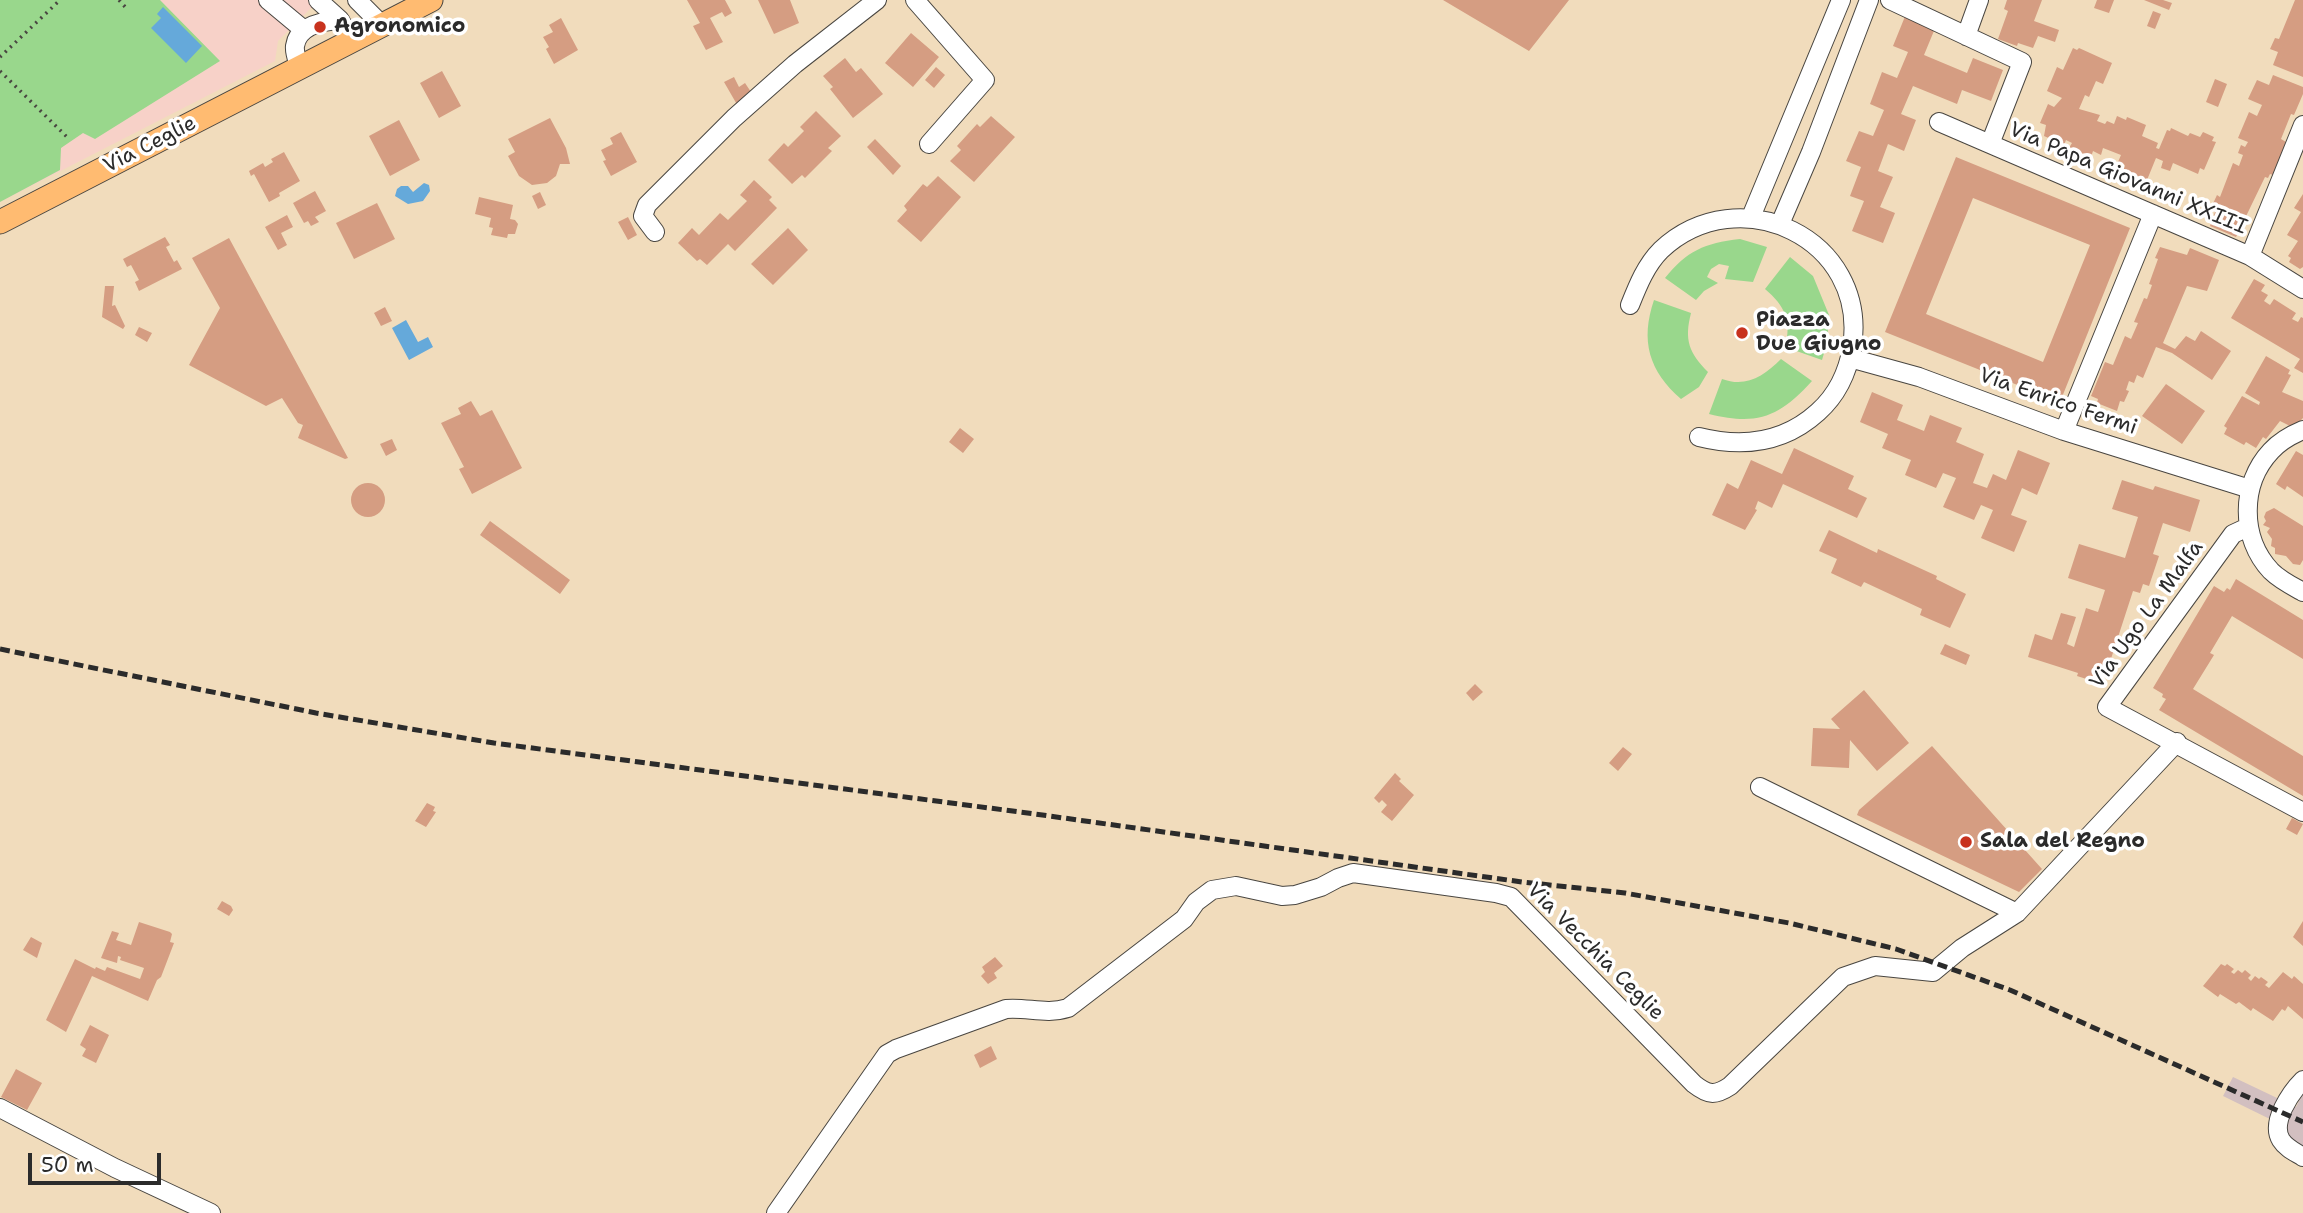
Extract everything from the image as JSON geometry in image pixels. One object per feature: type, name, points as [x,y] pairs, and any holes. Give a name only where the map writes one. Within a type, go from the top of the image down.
[{"type":"main road","points":[[352,42],[431,0]]},
{"type":"main road","name":"Via Ceglie","points":[[0,222],[352,42]]},
{"type":"street","points":[[268,0],[304,30]]},
{"type":"street","points":[[318,0],[340,20],[352,42]]},
{"type":"street","points":[[358,0],[383,26]]},
{"type":"street","points":[[655,232],[643,216],[647,205],[734,118],[795,64],[877,0]]},
{"type":"street","points":[[915,0],[985,80],[929,144]]},
{"type":"street","points":[[1751,217],[1841,0]]},
{"type":"street","points":[[1780,224],[1811,152],[1869,0]]},
{"type":"street","points":[[1890,0],[1966,36],[1979,0]]},
{"type":"street","points":[[300,69],[294,48],[298,37],[304,30],[321,21],[340,20]]},
{"type":"street","name":"Via Papa Giovanni XXIII","points":[[1966,36],[2022,62],[1990,144],[2250,256],[2303,289]]},
{"type":"street","points":[[1939,122],[1990,144]]},
{"type":"street","points":[[2250,256],[2303,125]]},
{"type":"street","points":[[2064,431],[2153,214]]},
{"type":"street","points":[[1630,305],[1640,278],[1659,252],[1680,235],[1699,225],[1722,219],[1751,217],[1780,224],[1809,240],[1825,254],[1839,274],[1853,315],[1854,336],[1841,383],[1826,405],[1794,430],[1770,440],[1744,444],[1720,442],[1699,436]]},
{"type":"street","name":"Via Enrico Fermi","points":[[1850,358],[1919,377],[2064,431],[2250,489]]},
{"type":"street","points":[[2303,430],[2270,451],[2250,489],[2247,509],[2248,527],[2270,570],[2303,593]]},
{"type":"street","name":"Via Ugo La Malfa","points":[[2177,742],[2107,707],[2233,534],[2248,527]]},
{"type":"street","points":[[2177,742],[2303,812]]},
{"type":"street","name":"Via Vecchia Ceglie","points":[[776,1213],[887,1054],[1006,1009],[1052,1012],[1068,1008],[1184,919],[1204,895],[1224,886],[1282,896],[1295,895],[1353,873],[1511,897],[1694,1084],[1706,1093],[1717,1094],[1730,1086],[1843,977],[1875,966],[1933,972],[1962,948],[2017,913],[2177,742]]},
{"type":"street","points":[[1760,787],[2017,913]]},
{"type":"street","points":[[2303,1080],[2282,1112],[2277,1126],[2281,1140],[2303,1157]]},
{"type":"street","points":[[0,1108],[115,1168],[211,1213]]},
{"type":"path","points":[[0,57],[60,0]]},
{"type":"path","points":[[119,0],[127,9]]},
{"type":"path","points":[[0,71],[69,139]]},
{"type":"shaded area","points":[[0,0],[319,0],[278,41],[275,61],[0,202]]},
{"type":"shaded area","points":[[2233,1077],[2296,1107],[2303,1093],[2303,1150],[2287,1139],[2284,1126],[2223,1096]]},
{"type":"green space","points":[[0,0],[160,0],[220,61],[95,139],[83,133],[61,148],[60,170],[0,202]]},
{"type":"green space","points":[[1740,239],[1767,247],[1753,282],[1725,279],[1729,266],[1719,264],[1711,269],[1707,277],[1718,283],[1704,291],[1696,300],[1665,278],[1681,261],[1697,250]]},
{"type":"green space","points":[[1790,257],[1813,276],[1829,315],[1827,343],[1822,360],[1785,347],[1788,329],[1785,315],[1778,302],[1765,289]]},
{"type":"green space","points":[[1654,300],[1691,313],[1688,331],[1690,346],[1696,359],[1708,372],[1699,387],[1681,399],[1661,377],[1650,354],[1648,329]]},
{"type":"green space","points":[[1781,359],[1812,381],[1789,403],[1766,416],[1754,418],[1726,418],[1709,414],[1722,379],[1739,382],[1754,379]]},
{"type":"water","points":[[163,7],[202,46],[186,63],[151,28],[161,18],[157,14]]},
{"type":"water","points":[[424,183],[429,185],[430,191],[423,201],[408,204],[395,196],[401,186],[408,186],[413,192]]},
{"type":"water","points":[[406,320],[418,342],[428,337],[433,347],[409,360],[392,328]]},
{"type":"building","points":[[687,0],[725,0],[732,13],[725,17],[722,12],[710,18],[723,42],[706,50],[693,26],[700,23]]},
{"type":"building","points":[[758,0],[790,0],[799,23],[774,34]]},
{"type":"building","points":[[1443,0],[1569,0],[1529,51]]},
{"type":"building","points":[[2007,0],[2042,0],[2034,21],[2059,30],[2055,42],[2038,36],[2033,48],[1998,39],[2008,11],[2004,9]]},
{"type":"building","points":[[2097,0],[2114,0],[2109,13],[2094,8]]},
{"type":"building","points":[[2144,0],[2163,0],[2172,3],[2169,10]]},
{"type":"building","points":[[2295,0],[2303,0],[2303,77],[2273,65],[2278,52],[2270,49],[2275,38],[2279,39]]},
{"type":"building","points":[[2153,11],[2161,14],[2155,29],[2147,26]]},
{"type":"building","points":[[1906,14],[1936,26],[1924,55],[1967,73],[1973,58],[2003,70],[1991,101],[1962,90],[1957,104],[1913,86],[1901,114],[1916,120],[1904,151],[1888,144],[1878,171],[1893,177],[1880,207],[1895,213],[1883,243],[1852,231],[1864,201],[1850,196],[1861,167],[1846,161],[1859,131],[1873,136],[1884,110],[1870,104],[1882,72],[1897,78],[1908,52],[1893,46]]},
{"type":"building","points":[[561,18],[578,50],[554,64],[543,37],[553,32],[549,25]]},
{"type":"building","points":[[911,33],[939,57],[913,87],[885,63]]},
{"type":"building","points":[[2073,48],[2079,48],[2112,63],[2103,84],[2096,81],[2089,97],[2085,95],[2079,109],[2100,115],[2097,121],[2105,124],[2107,121],[2114,124],[2117,116],[2146,125],[2142,136],[2158,143],[2156,148],[2159,149],[2167,130],[2170,131],[2171,128],[2188,136],[2190,133],[2200,137],[2203,132],[2214,137],[2212,141],[2216,142],[2204,170],[2200,168],[2198,174],[2173,163],[2170,171],[2161,168],[2163,161],[2156,158],[2147,180],[2123,170],[2125,165],[2118,162],[2121,155],[2103,148],[2101,155],[2093,151],[2091,157],[2069,148],[2072,143],[2066,140],[2064,145],[2044,136],[2046,125],[2040,123],[2048,104],[2054,107],[2062,98],[2047,91],[2057,67],[2063,70]]},
{"type":"building","points":[[845,58],[856,72],[861,68],[883,94],[853,118],[823,76]]},
{"type":"building","points":[[936,67],[945,75],[934,88],[925,80]]},
{"type":"building","points":[[442,71],[461,106],[439,118],[420,83]]},
{"type":"building","points":[[2273,75],[2303,87],[2303,94],[2281,139],[2286,142],[2273,175],[2265,177],[2236,237],[2210,226],[2215,212],[2210,210],[2217,195],[2220,197],[2233,163],[2239,166],[2243,155],[2238,153],[2241,145],[2245,147],[2248,142],[2238,138],[2249,112],[2257,116],[2262,105],[2248,99],[2257,80],[2269,85]]},
{"type":"building","points":[[734,77],[739,87],[745,83],[753,95],[739,108],[724,82]]},
{"type":"building","points":[[2215,79],[2227,84],[2218,107],[2206,102]]},
{"type":"building","points":[[816,111],[841,136],[828,148],[832,151],[805,178],[802,175],[792,184],[768,160],[784,143],[788,147],[804,131],[800,127]]},
{"type":"building","points":[[991,116],[1015,137],[974,182],[950,161],[961,150],[957,146],[977,124],[980,127]]},
{"type":"building","points":[[550,118],[566,148],[570,164],[560,164],[556,176],[547,183],[532,185],[519,176],[508,156],[515,152],[508,139]]},
{"type":"building","points":[[399,120],[420,160],[390,176],[369,136]]},
{"type":"building","points":[[621,132],[637,162],[611,176],[601,150],[613,144],[610,138]]},
{"type":"building","points":[[875,139],[901,166],[893,175],[867,147]]},
{"type":"building","points":[[284,152],[300,181],[269,202],[254,174],[251,176],[249,171],[263,163],[265,167],[273,162],[271,159]]},
{"type":"building","points":[[1956,157],[2130,228],[2060,402],[1885,332]],"holes":[[[1973,198],[2090,245],[2043,362],[1926,314]]]},
{"type":"building","points":[[938,176],[961,197],[921,242],[897,221],[907,210],[904,206],[923,184],[927,187]]},
{"type":"building","points":[[754,180],[772,197],[769,200],[777,208],[735,251],[728,244],[707,265],[700,259],[697,261],[678,243],[692,228],[699,235],[720,213],[728,220],[747,201],[740,195]]},
{"type":"building","points":[[315,191],[326,211],[315,217],[319,222],[311,226],[308,221],[304,223],[293,203]]},
{"type":"building","points":[[540,192],[546,205],[538,209],[532,196]]},
{"type":"building","points":[[2303,194],[2303,267],[2300,269],[2289,262],[2291,258],[2288,256],[2298,241],[2287,235],[2301,212],[2294,208]]},
{"type":"building","points":[[479,197],[513,205],[510,219],[518,224],[515,234],[508,234],[507,238],[491,235],[491,218],[475,214]]},
{"type":"building","points":[[377,203],[395,239],[354,259],[336,223]]},
{"type":"building","points":[[287,215],[293,227],[281,233],[287,245],[278,250],[265,227]]},
{"type":"building","points":[[628,217],[637,235],[628,240],[618,222]]},
{"type":"building","points":[[788,228],[808,250],[773,285],[751,264]]},
{"type":"building","points":[[165,237],[170,245],[166,247],[174,262],[177,260],[182,269],[139,291],[135,282],[139,280],[131,265],[127,267],[123,259]]},
{"type":"building","points":[[229,238],[348,458],[298,438],[303,425],[298,423],[282,398],[266,406],[189,365],[220,308],[192,258]]},
{"type":"building","points":[[2160,247],[2187,255],[2190,248],[2219,260],[2207,291],[2187,286],[2163,343],[2175,349],[2186,336],[2195,341],[2201,331],[2231,351],[2212,380],[2172,353],[2156,347],[2143,378],[2137,375],[2134,383],[2129,381],[2126,390],[2129,391],[2124,402],[2120,401],[2117,411],[2097,403],[2098,399],[2091,396],[2105,362],[2113,365],[2125,336],[2131,339],[2138,323],[2134,322],[2152,285],[2149,284]]},
{"type":"building","points":[[2254,279],[2265,285],[2261,291],[2268,295],[2264,301],[2270,305],[2274,299],[2296,313],[2292,319],[2298,322],[2303,318],[2303,373],[2294,368],[2300,359],[2231,318]]},
{"type":"building","points":[[105,286],[114,286],[112,306],[115,305],[125,326],[123,329],[102,317]]},
{"type":"building","points":[[385,307],[392,321],[381,326],[374,313]]},
{"type":"building","points":[[139,327],[152,333],[147,342],[135,335]]},
{"type":"building","points":[[2266,356],[2290,370],[2288,374],[2291,375],[2282,392],[2303,401],[2303,418],[2290,426],[2280,421],[2256,448],[2224,434],[2227,428],[2224,426],[2242,396],[2259,405],[2260,402],[2245,393]]},
{"type":"building","points":[[2166,384],[2205,411],[2182,444],[2142,416]]},
{"type":"building","points":[[1872,392],[1903,405],[1897,420],[1924,431],[1930,415],[1962,428],[1956,442],[1984,454],[1973,483],[1987,488],[1993,474],[2006,480],[2018,450],[2050,463],[2037,495],[2022,488],[2011,515],[2027,521],[2014,552],[1981,538],[1993,510],[1981,505],[1974,520],[1943,507],[1956,478],[1943,473],[1936,488],[1905,475],[1911,460],[1882,448],[1888,434],[1860,422]]},
{"type":"building","points":[[471,401],[480,416],[492,410],[522,468],[472,494],[459,469],[464,467],[441,423],[461,414],[458,408]]},
{"type":"building","points":[[960,428],[974,439],[963,453],[949,442]]},
{"type":"building","points":[[392,439],[397,450],[386,456],[380,444]]},
{"type":"building","points":[[1794,448],[1854,476],[1848,489],[1867,498],[1857,518],[1783,484],[1772,508],[1758,501],[1757,510],[1745,530],[1712,515],[1727,483],[1738,489],[1751,460],[1782,474]]},
{"type":"building","points":[[2296,451],[2303,455],[2303,497],[2287,486],[2285,490],[2276,484]]},
{"type":"building","points":[[2122,480],[2153,490],[2155,486],[2200,500],[2190,532],[2163,523],[2153,554],[2159,556],[2149,586],[2143,584],[2140,593],[2133,591],[2108,668],[2104,666],[2099,683],[2077,676],[2078,673],[2028,657],[2035,634],[2052,640],[2061,613],[2076,617],[2067,644],[2074,647],[2086,608],[2098,612],[2105,590],[2068,578],[2079,544],[2125,558],[2138,517],[2112,509]]},
{"type":"building","points":[[368,483],[380,488],[385,500],[380,512],[368,517],[356,512],[351,500],[356,488]]},
{"type":"building","points":[[2274,508],[2303,526],[2303,560],[2300,565],[2293,564],[2286,556],[2275,554],[2275,548],[2271,546],[2272,539],[2267,532],[2270,528],[2263,525],[2266,512]]},
{"type":"building","points":[[490,521],[570,580],[560,594],[480,535]]},
{"type":"building","points":[[1829,530],[1877,553],[1878,549],[1937,576],[1936,579],[1966,594],[1950,628],[1920,615],[1922,609],[1864,582],[1861,587],[1831,573],[1837,559],[1819,551]]},
{"type":"building","points":[[2236,579],[2303,620],[2303,659],[2232,616],[2210,653],[2214,655],[2193,689],[2303,756],[2303,796],[2159,710],[2166,699],[2153,688],[2214,586],[2224,592],[2227,588],[2230,590]]},
{"type":"building","points":[[1945,644],[1970,655],[1966,665],[1940,654]]},
{"type":"building","points":[[1475,684],[1483,692],[1473,701],[1466,693]]},
{"type":"building","points":[[1864,690],[1909,743],[1877,771],[1850,740],[1849,768],[1811,766],[1813,728],[1840,729],[1831,719]]},
{"type":"building","name":"Sala del Regno","points":[[1932,746],[2042,869],[2019,892],[1857,815],[1859,810]]},
{"type":"building","points":[[1623,747],[1632,754],[1618,771],[1609,763]]},
{"type":"building","points":[[1395,773],[1401,779],[1399,781],[1414,795],[1392,821],[1381,812],[1387,805],[1374,798]]},
{"type":"building","points":[[427,803],[435,807],[433,811],[436,812],[426,827],[415,821]]},
{"type":"building","points":[[2292,818],[2303,824],[2297,835],[2286,829]]},
{"type":"building","points":[[222,901],[233,910],[229,916],[217,909]]},
{"type":"building","points":[[2303,921],[2303,946],[2293,937]]},
{"type":"building","points":[[139,922],[170,932],[170,942],[174,943],[148,1001],[92,976],[66,1032],[46,1020],[75,959],[95,969],[96,967],[105,971],[107,967],[140,979],[144,968],[120,960],[121,957],[118,956],[117,963],[101,958],[112,931],[119,933],[116,940],[131,945]]},
{"type":"building","points":[[31,937],[42,943],[37,958],[23,950]]},
{"type":"building","points":[[995,957],[1003,966],[994,973],[997,978],[988,984],[981,976],[985,972],[982,967]]},
{"type":"building","points":[[2221,964],[2227,964],[2234,969],[2231,972],[2234,974],[2238,970],[2242,973],[2245,970],[2251,975],[2248,978],[2251,981],[2255,976],[2259,979],[2261,977],[2268,982],[2265,985],[2269,988],[2283,972],[2292,979],[2294,976],[2303,984],[2303,1019],[2288,1006],[2285,1011],[2282,1009],[2273,1021],[2253,1008],[2251,1011],[2239,1002],[2236,1004],[2220,994],[2218,997],[2203,986]]},
{"type":"building","points":[[90,1025],[109,1035],[96,1063],[82,1056],[86,1049],[80,1045]]},
{"type":"building","points":[[991,1046],[997,1059],[980,1068],[974,1055]]},
{"type":"building","points":[[16,1069],[42,1083],[27,1110],[1,1097]]},
{"type":"railway","points":[[0,649],[316,713],[494,743],[1035,814],[1522,882],[1625,893],[1789,923],[1896,949],[2010,990],[2303,1122]]},
{"type":"place","name":"Agronomico","points":[[320,27]]},
{"type":"place","name":"Piazza Due Giugno","points":[[1742,333]]},
{"type":"place","name":"Sala del Regno","points":[[1966,842]]}]
